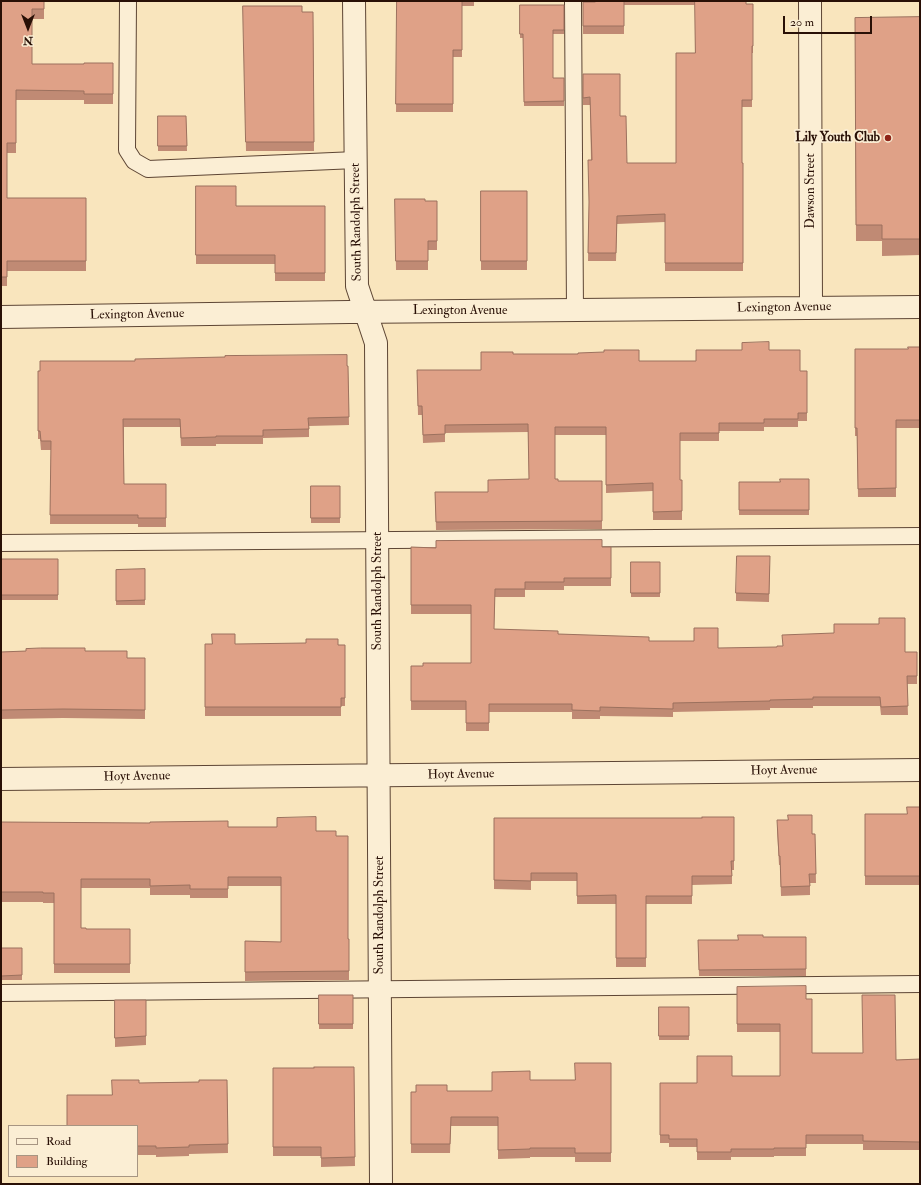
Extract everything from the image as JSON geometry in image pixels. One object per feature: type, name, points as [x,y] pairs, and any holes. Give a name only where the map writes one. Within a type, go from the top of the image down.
[{"type":"street","name":"South Randolph Street","points":[[354,1],[357,286],[376,343],[381,1184]]},
{"type":"street","name":"Dawson Street","points":[[810,1],[811,308]]},
{"type":"street","name":"Lexington Avenue","points":[[1,317],[920,307]]},
{"type":"street","name":"Hoyt Avenue","points":[[1,779],[920,770]]},
{"type":"lane","points":[[128,1],[127,150],[134,161],[148,169],[356,160]]},
{"type":"lane","points":[[573,1],[575,311]]},
{"type":"lane","points":[[1,543],[920,536]]},
{"type":"lane","points":[[1,993],[920,984]]},
{"type":"building","points":[[1,1],[44,1],[44,9],[32,9],[32,64],[113,63],[113,94],[84,94],[84,91],[16,90],[16,143],[7,143],[7,198],[86,198],[86,261],[7,261],[7,277],[1,277]]},
{"type":"building","points":[[397,1],[462,1],[462,50],[453,50],[453,104],[396,104]]},
{"type":"building","points":[[624,1],[624,26],[583,26],[583,2]]},
{"type":"building","points":[[695,1],[746,1],[746,4],[753,4],[752,100],[742,100],[743,263],[665,263],[665,214],[617,216],[616,253],[588,253],[588,160],[592,160],[590,97],[583,98],[583,74],[620,74],[620,116],[626,116],[627,163],[676,163],[676,53],[695,53]]},
{"type":"building","points":[[520,5],[564,5],[564,30],[553,30],[553,78],[564,78],[564,101],[524,102],[523,34],[520,34]]},
{"type":"building","points":[[243,6],[302,6],[302,12],[313,12],[314,142],[246,142]]},
{"type":"building","name":"Lily Youth Club","points":[[920,17],[920,239],[882,239],[882,225],[856,225],[855,18]]},
{"type":"building","points":[[158,116],[186,116],[187,146],[158,146]]},
{"type":"building","points":[[196,186],[236,186],[236,206],[325,206],[325,273],[275,273],[275,255],[196,255]]},
{"type":"building","points":[[481,191],[527,191],[527,261],[481,261]]},
{"type":"building","points":[[395,199],[425,199],[425,201],[437,201],[437,241],[428,241],[428,261],[396,261]]},
{"type":"building","points":[[769,342],[769,350],[800,350],[800,371],[807,371],[807,413],[798,413],[798,419],[764,419],[764,423],[719,423],[719,433],[680,433],[680,480],[682,480],[682,511],[653,512],[653,483],[606,485],[606,427],[555,427],[555,479],[558,479],[558,481],[602,481],[602,521],[436,522],[435,492],[488,492],[488,480],[529,479],[528,424],[445,425],[445,434],[423,435],[422,406],[418,406],[417,370],[481,370],[481,352],[513,352],[513,354],[578,354],[604,352],[604,350],[639,350],[639,361],[696,361],[696,350],[742,350],[742,343]]},
{"type":"building","points":[[908,347],[920,347],[920,420],[896,420],[896,488],[858,489],[857,428],[855,428],[855,349],[908,349]]},
{"type":"building","points":[[347,355],[349,417],[308,418],[309,429],[263,430],[263,436],[181,438],[180,419],[123,419],[124,484],[166,484],[166,518],[138,518],[138,515],[50,515],[51,441],[41,441],[40,431],[38,431],[38,371],[40,371],[40,361],[135,361],[135,359],[225,356]]},
{"type":"building","points":[[780,479],[809,479],[809,510],[739,510],[739,482],[780,482]]},
{"type":"building","points":[[311,486],[340,486],[340,518],[311,518]]},
{"type":"building","points":[[602,540],[602,547],[611,547],[611,578],[564,578],[564,582],[525,582],[525,589],[495,589],[494,629],[558,631],[558,634],[649,637],[649,641],[694,641],[694,628],[718,628],[718,648],[777,647],[783,646],[782,635],[834,633],[834,624],[879,624],[879,618],[905,618],[905,652],[917,652],[917,676],[907,676],[908,706],[881,707],[880,697],[813,697],[813,699],[770,701],[673,703],[673,709],[600,707],[600,711],[572,710],[572,704],[489,704],[489,723],[466,723],[466,701],[411,701],[411,666],[423,666],[423,663],[471,663],[471,605],[411,605],[411,547],[436,548],[436,541]]},
{"type":"building","points":[[737,556],[770,556],[769,594],[736,593]]},
{"type":"building","points":[[1,559],[58,559],[58,595],[1,595]]},
{"type":"building","points":[[631,562],[660,562],[660,593],[631,593]]},
{"type":"building","points":[[145,569],[145,600],[116,601],[116,570]]},
{"type":"building","points":[[212,634],[235,634],[235,644],[306,643],[306,639],[338,639],[338,645],[345,645],[345,698],[341,698],[341,707],[205,707],[205,644],[212,644]]},
{"type":"building","points":[[85,648],[85,651],[127,651],[127,658],[145,658],[145,710],[1,710],[1,652],[26,651],[26,649]]},
{"type":"building","points":[[907,807],[920,807],[920,876],[865,876],[865,814],[907,814]]},
{"type":"building","points":[[788,815],[812,815],[812,834],[815,834],[816,874],[809,874],[810,886],[781,887],[777,820],[788,820]]},
{"type":"building","points":[[316,817],[316,831],[336,831],[336,836],[348,836],[349,971],[245,972],[245,941],[281,942],[281,877],[228,877],[228,889],[190,889],[190,885],[150,886],[150,879],[81,879],[81,928],[130,929],[130,964],[54,964],[54,893],[1,892],[1,822],[150,823],[228,821],[228,827],[277,827],[277,818]]},
{"type":"building","points":[[734,817],[734,861],[731,861],[732,876],[692,876],[692,896],[646,896],[646,958],[616,958],[616,895],[577,896],[577,873],[531,873],[531,881],[494,880],[494,818]]},
{"type":"building","points":[[738,935],[763,935],[763,937],[806,937],[806,969],[699,970],[698,940],[738,940]]},
{"type":"building","points":[[1,948],[22,948],[22,975],[1,976]]},
{"type":"building","points":[[806,986],[806,999],[812,999],[812,1053],[863,1053],[862,995],[895,995],[896,1060],[920,1059],[920,1142],[863,1141],[863,1135],[806,1135],[806,1148],[731,1149],[731,1152],[697,1152],[697,1139],[669,1139],[669,1135],[660,1135],[660,1083],[697,1083],[697,1056],[732,1056],[732,1076],[780,1076],[780,1024],[737,1024],[737,987]]},
{"type":"building","points":[[319,995],[353,995],[353,1024],[319,1024]]},
{"type":"building","points":[[115,1000],[146,1000],[146,1036],[115,1038]]},
{"type":"building","points":[[659,1007],[689,1007],[689,1036],[659,1036]]},
{"type":"building","points":[[575,1063],[611,1063],[611,1153],[575,1153],[575,1148],[498,1150],[498,1117],[451,1117],[450,1144],[411,1144],[411,1092],[416,1092],[416,1085],[447,1085],[447,1091],[492,1091],[492,1072],[530,1071],[530,1080],[575,1080]]},
{"type":"building","points":[[354,1067],[355,1157],[321,1158],[321,1147],[273,1147],[273,1068]]},
{"type":"building","points":[[112,1080],[139,1080],[139,1083],[227,1080],[228,1144],[156,1148],[156,1146],[138,1146],[138,1125],[67,1125],[67,1095],[112,1095]]},
{"type":"place","name":"Lily Youth Club","points":[[888,138]]}]
